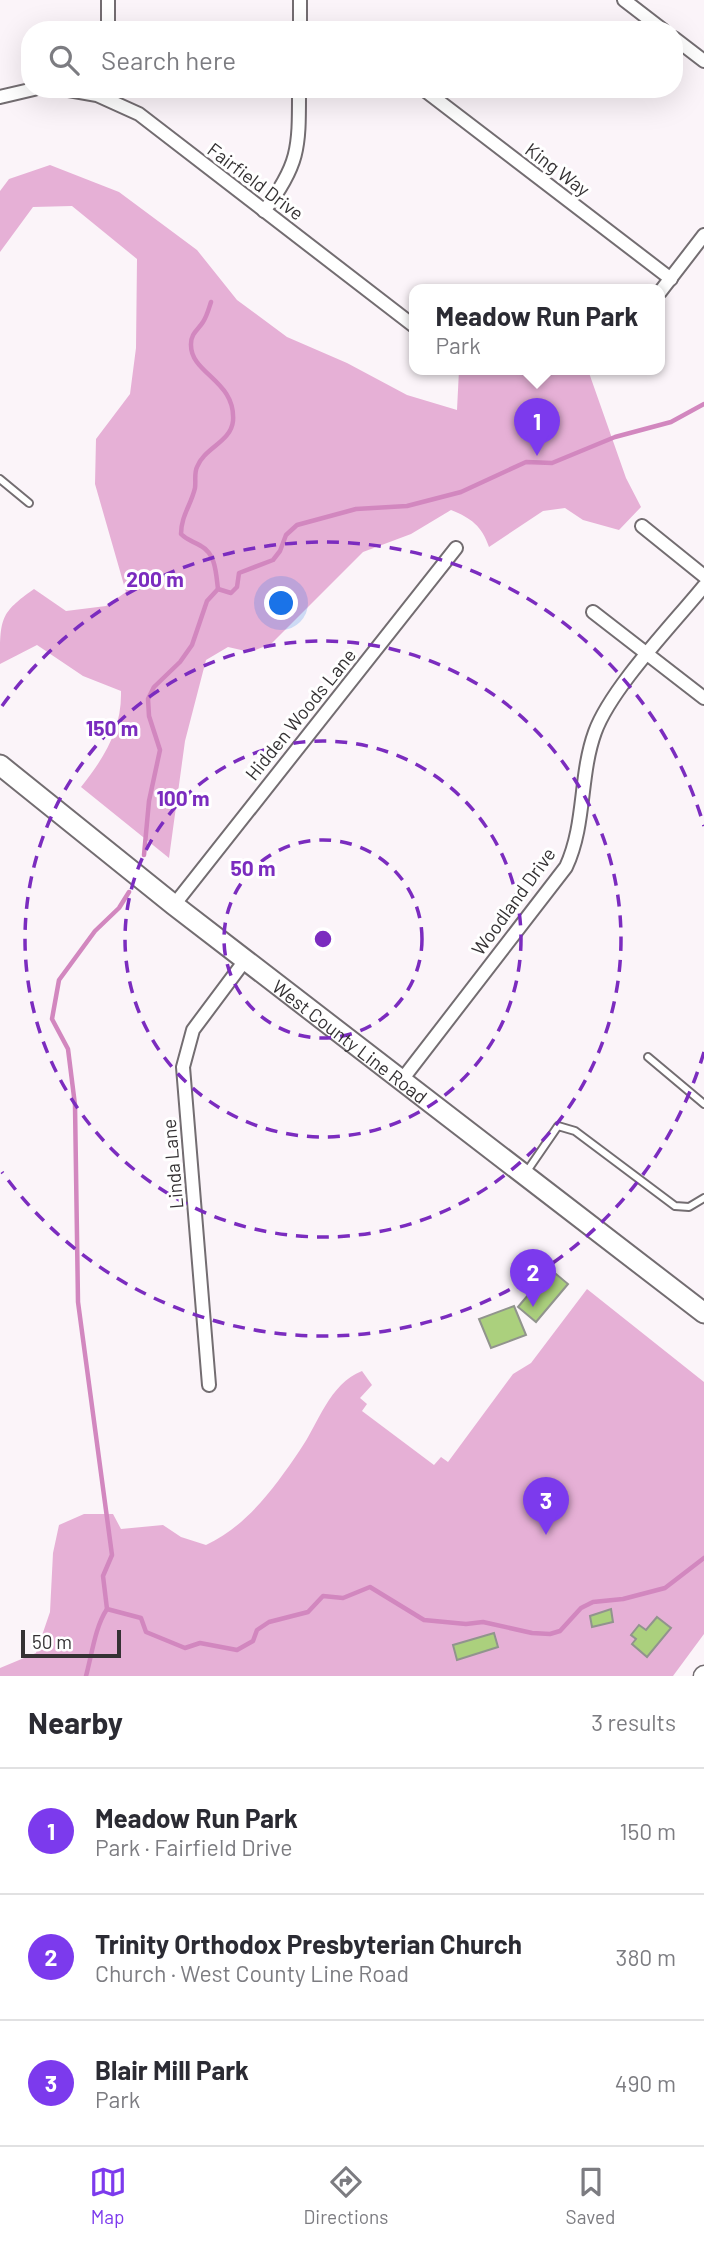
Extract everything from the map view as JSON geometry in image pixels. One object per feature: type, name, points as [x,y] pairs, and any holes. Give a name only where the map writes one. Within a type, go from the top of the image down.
[{"type":"main road","name":"West County Line Road","points":[[0,765],[174,905],[704,1313]]},
{"type":"street","points":[[108,0],[108,21]]},
{"type":"street","points":[[300,0],[300,21]]},
{"type":"street","points":[[624,0],[651,21]]},
{"type":"street","points":[[683,45],[704,61]]},
{"type":"street","points":[[0,97],[21,92]]},
{"type":"street","name":"Fairfield Drive","points":[[109,98],[139,114],[409,321]]},
{"type":"street","points":[[264,211],[283,187],[296,158],[299,98]]},
{"type":"street","name":"King Way","points":[[435,98],[671,279]]},
{"type":"street","points":[[665,286],[704,235]]},
{"type":"street","points":[[642,526],[704,576]]},
{"type":"street","name":"Hidden Woods Lane","points":[[174,905],[456,548]]},
{"type":"street","name":"Woodland Drive","points":[[401,1081],[566,867],[579,833],[595,732],[612,699],[704,586]]},
{"type":"street","points":[[593,612],[704,698]]},
{"type":"street","name":"Linda Lane","points":[[209,1385],[183,1067],[193,1030],[246,960]]},
{"type":"lane","points":[[0,479],[29,503]]},
{"type":"lane","points":[[648,1057],[704,1104]]},
{"type":"lane","points":[[524,1175],[558,1126],[575,1131],[675,1206],[689,1207],[704,1198]]},
{"type":"shaded area","points":[[50,165],[119,192],[197,250],[237,300],[287,337],[347,363],[407,395],[457,410],[459,375],[590,375],[626,478],[641,507],[619,530],[583,520],[565,508],[543,511],[489,547],[483,533],[475,524],[451,510],[411,534],[363,552],[271,644],[250,652],[228,647],[206,660],[185,741],[169,858],[81,787],[97,765],[115,731],[121,691],[83,676],[37,645],[0,664],[4,618],[14,604],[34,589],[66,611],[106,606],[126,592],[95,484],[96,439],[130,394],[136,348],[137,259],[72,206],[33,207],[0,252],[0,191],[9,179]]},
{"type":"shaded area","points":[[587,1289],[704,1382],[704,1634],[673,1676],[0,1676],[0,1668],[36,1653],[50,1612],[53,1553],[59,1525],[84,1514],[113,1514],[121,1529],[163,1525],[181,1537],[206,1545],[234,1527],[259,1504],[281,1478],[333,1395],[341,1385],[362,1371],[372,1385],[360,1398],[367,1404],[362,1411],[434,1465],[441,1457],[448,1462],[513,1374],[531,1363]]},
{"type":"building","points":[[550,1269],[568,1284],[536,1322],[518,1307]]},
{"type":"building","points":[[514,1306],[526,1335],[491,1348],[479,1319]]},
{"type":"building","points":[[611,1609],[613,1622],[592,1627],[590,1616]]},
{"type":"building","points":[[657,1617],[671,1628],[647,1657],[632,1644],[636,1639],[631,1635],[639,1625],[646,1630]]},
{"type":"building","points":[[494,1633],[498,1647],[457,1660],[453,1645]]},
{"type":"waterway","points":[[144,855],[149,801],[160,750],[149,716],[148,699],[154,687],[180,662],[192,645],[207,601],[218,589],[210,554],[181,534],[195,488],[195,474],[200,460],[223,440],[233,421],[228,396],[198,363],[191,344],[192,337],[204,320],[211,302]]},
{"type":"waterway","points":[[218,589],[231,593],[237,587],[239,573],[273,560],[286,535],[297,525],[356,509],[407,506],[461,492],[526,462],[552,463],[615,437],[671,422],[704,404]]},
{"type":"waterway","points":[[86,1676],[97,1632],[107,1609],[103,1576],[112,1555],[78,1302],[75,1105],[68,1049],[52,1019],[59,980],[95,931],[119,908],[129,892]]},
{"type":"waterway","points":[[107,1609],[141,1618],[146,1632],[185,1648],[200,1643],[237,1650],[253,1641],[257,1630],[269,1622],[308,1612],[323,1596],[343,1598],[370,1587],[424,1620],[466,1624],[483,1622],[532,1633],[550,1634],[560,1631],[581,1608],[593,1602],[623,1599],[665,1588],[704,1558]]},
{"type":"place","name":"Meadow Run Park","points":[[537,456]]},
{"type":"place","name":"Trinity Orthodox Presbyterian Church","points":[[533,1307]]},
{"type":"place","name":"Blair Mill Park","points":[[546,1535]]}]
